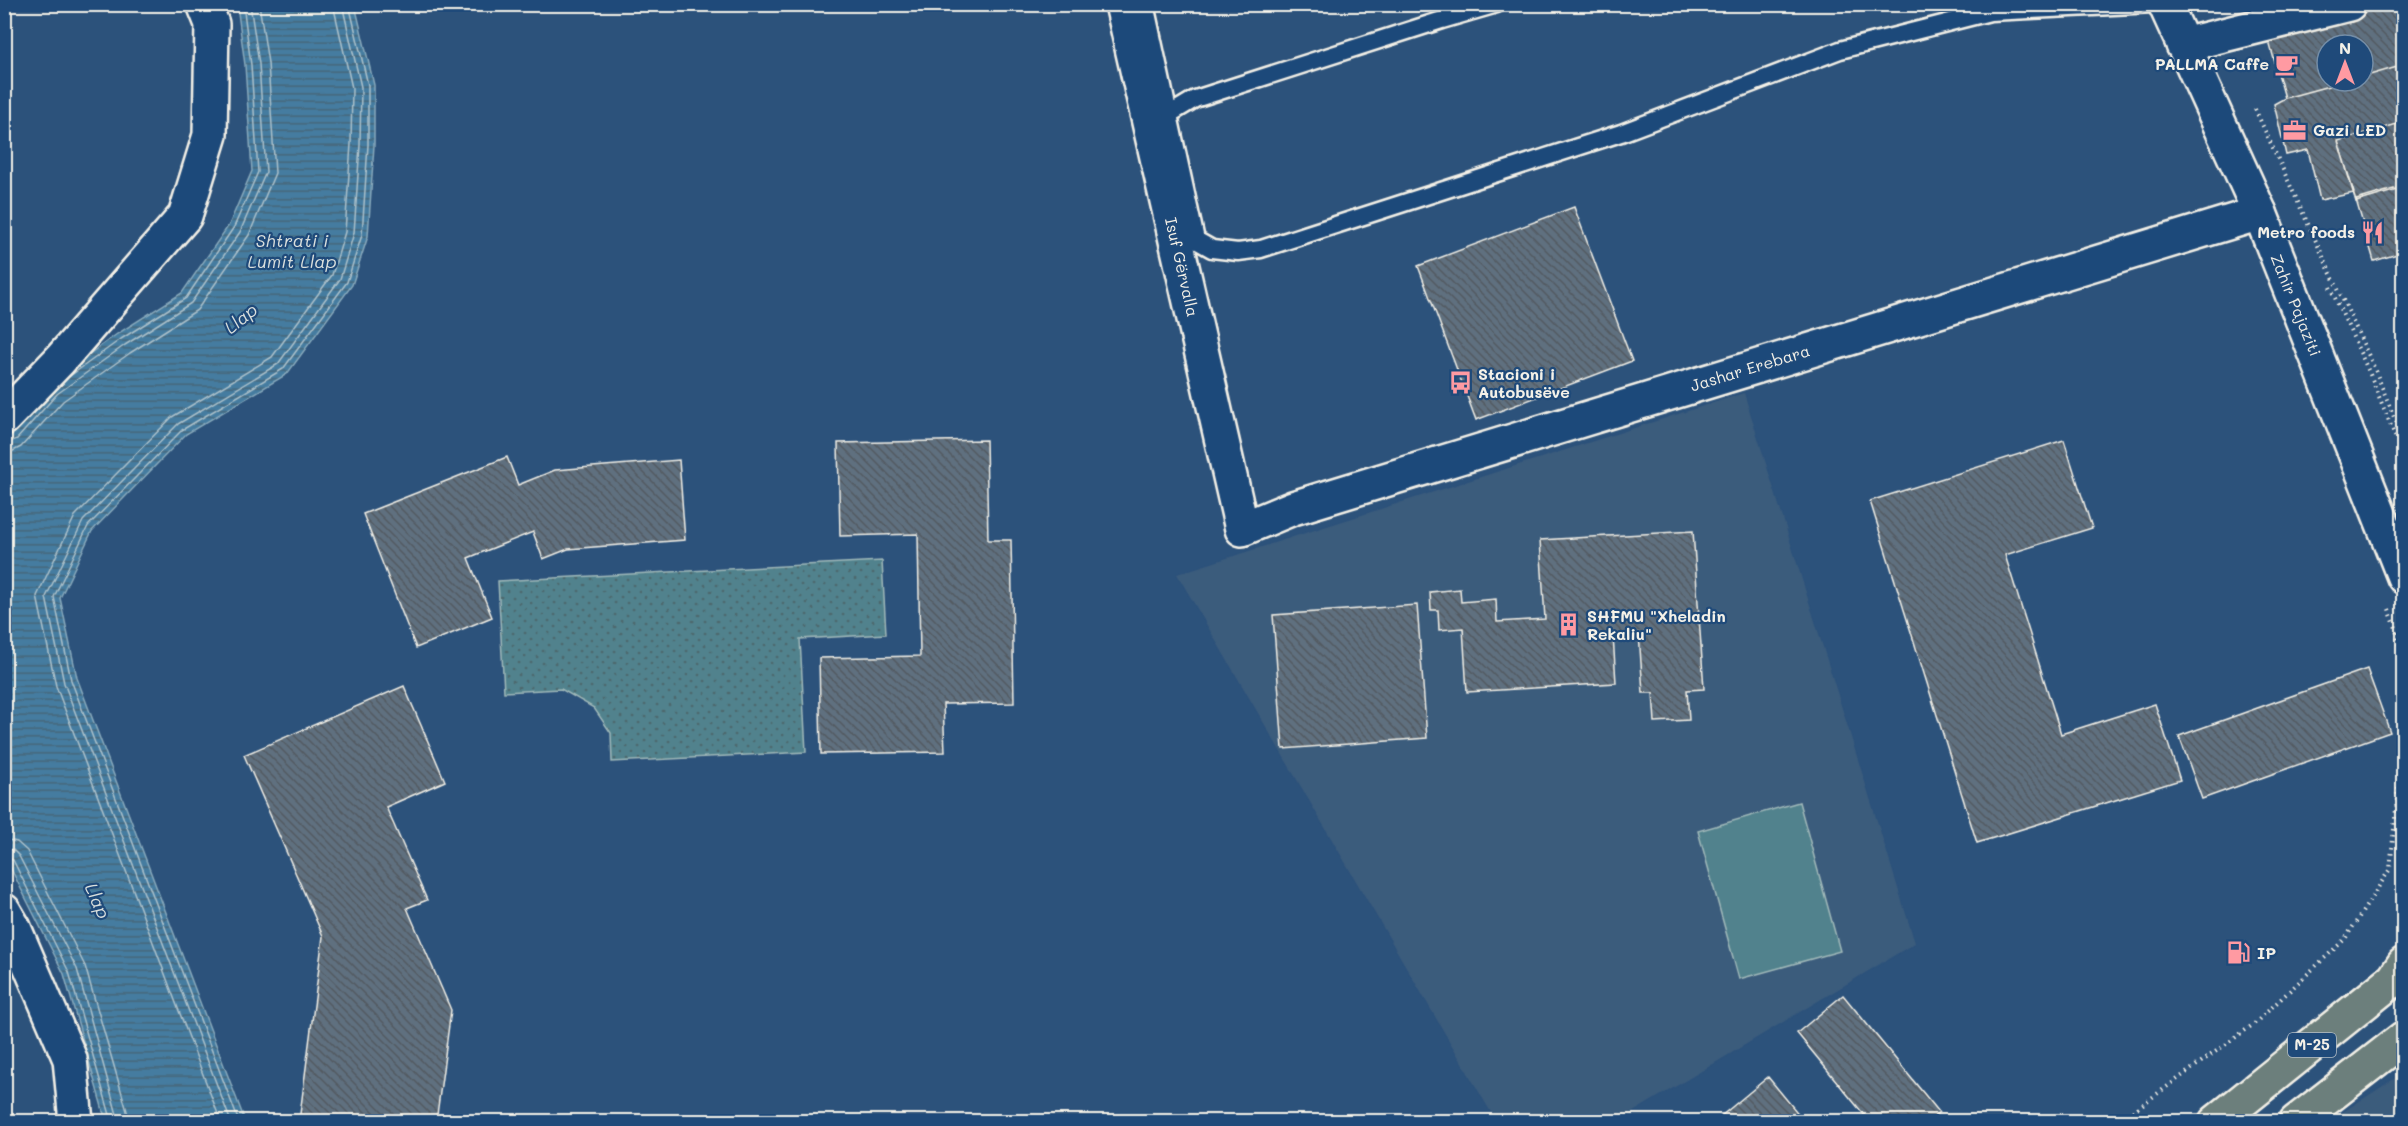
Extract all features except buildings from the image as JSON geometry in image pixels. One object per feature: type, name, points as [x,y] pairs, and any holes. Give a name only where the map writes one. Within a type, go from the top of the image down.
[{"type":"main road","name":"M-25","points":[[2216,1122],[2394,979],[2403,964]]},
{"type":"main road","points":[[2296,1122],[2403,1038]]},
{"type":"street","points":[[4,418],[60,360],[185,216],[210,135],[212,24],[204,4]]},
{"type":"street","name":"Isuf Gërvalla","points":[[1122,4],[1242,529]]},
{"type":"street","name":"Zahir Pajaziti","points":[[2165,4],[2260,213],[2403,577]]},
{"type":"street","points":[[2183,45],[2349,4]]},
{"type":"street","name":"Jashar Erebara","points":[[1242,529],[1293,508],[2260,213]]},
{"type":"street","points":[[4,911],[14,928],[70,1059],[76,1122]]},
{"type":"lane","points":[[1145,4],[1196,240],[1212,249],[1238,252],[1261,249],[1330,228],[1423,195],[1621,133],[1840,50],[1990,12],[2073,6],[2155,4]]},
{"type":"lane","points":[[1170,114],[1195,99],[1497,4]]},
{"type":"path","points":[[2252,104],[2374,367],[2403,442]]},
{"type":"path","points":[[2118,1122],[2254,1024],[2345,939],[2390,869],[2402,748],[2403,699]]},
{"type":"shaded area","points":[[1744,393],[1915,943],[1618,1121],[1496,1121],[1177,574]]},
{"type":"shaded area","points":[[2403,1073],[2403,1121],[2329,1121]]},
{"type":"green space","points":[[882,561],[886,634],[800,639],[806,752],[612,762],[611,733],[594,708],[561,689],[504,692],[498,581]]},
{"type":"green space","points":[[1799,802],[1840,951],[1739,979],[1698,831]]},
{"type":"water","name":"Shtrati i Lumit Llap","points":[[237,5],[355,5],[374,85],[374,145],[368,236],[352,285],[287,374],[186,434],[92,531],[60,598],[77,678],[245,1121],[106,1121],[64,974],[5,857],[5,433],[48,384],[117,334],[182,293],[229,225],[252,171],[245,65]]},
{"type":"place","name":"PALLMA Caffe","points":[[2287,64]]},
{"type":"place","name":"Gazi LED","points":[[2295,130]]},
{"type":"place","name":"Metro foods","points":[[2373,232]]},
{"type":"place","name":"Stacioni i Autobusëve","points":[[1460,383]]},
{"type":"place","name":"SHFMU \"Xheladin Rekaliu\"","points":[[1569,625]]},
{"type":"place","name":"IP","points":[[2239,953]]},
{"type":"water label","name":"Llap","points":[[241,319]]},
{"type":"water label","name":"Llap","points":[[97,901]]}]
